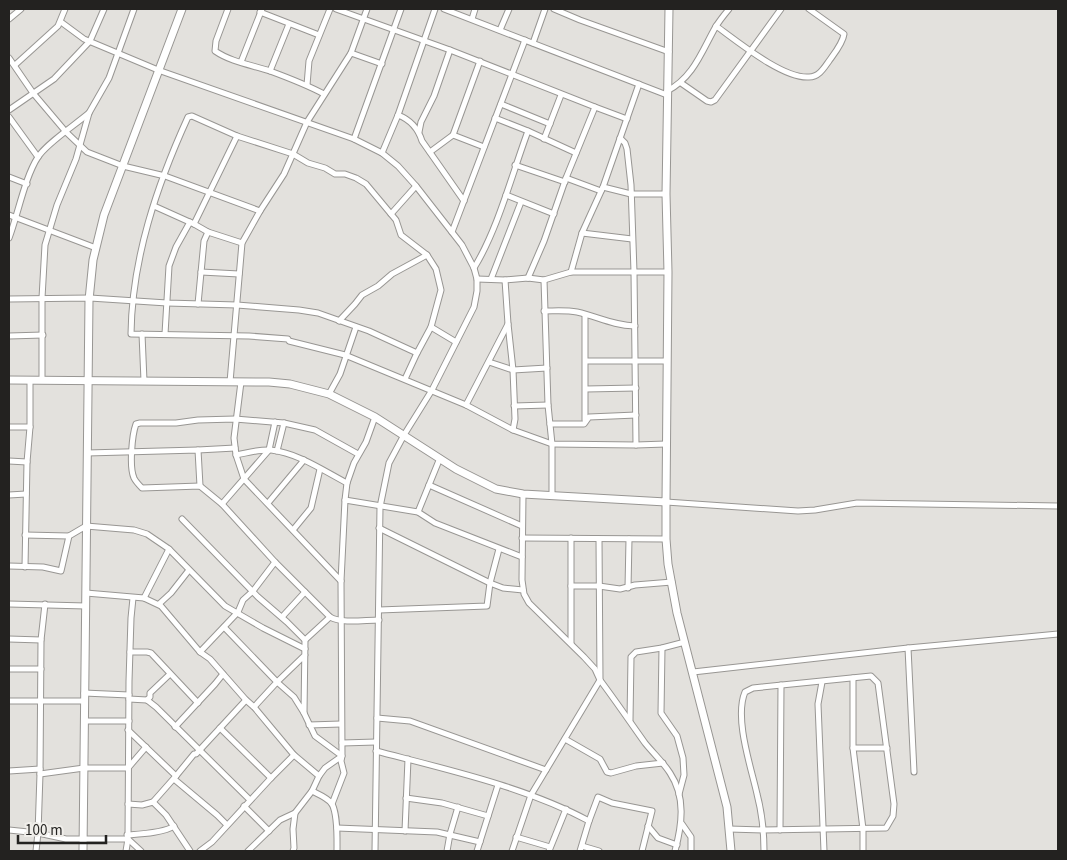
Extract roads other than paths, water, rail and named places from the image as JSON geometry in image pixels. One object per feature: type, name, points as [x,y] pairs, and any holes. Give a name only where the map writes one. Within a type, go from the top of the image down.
[{"type":"street","points":[[9,19],[21,9]]},
{"type":"street","points":[[15,65],[61,22],[64,9]]},
{"type":"street","points":[[9,110],[54,79],[90,41],[104,9]]},
{"type":"street","points":[[42,380],[43,256],[49,230],[89,113],[109,78],[134,9]]},
{"type":"street","points":[[83,851],[90,298],[96,248],[104,215],[182,9]]},
{"type":"street","points":[[228,9],[216,42],[215,51],[220,55],[307,85],[324,94]]},
{"type":"street","points":[[307,85],[309,61],[330,9]]},
{"type":"street","points":[[336,9],[480,61],[561,95],[627,119]]},
{"type":"street","points":[[230,382],[242,242],[277,187],[307,122],[351,53],[367,9]]},
{"type":"street","points":[[354,139],[401,9]]},
{"type":"street","points":[[382,153],[398,115],[435,9]]},
{"type":"street","points":[[444,9],[667,93]]},
{"type":"street","points":[[472,20],[475,9]]},
{"type":"street","points":[[500,30],[509,9]]},
{"type":"street","points":[[533,43],[545,9]]},
{"type":"street","points":[[554,9],[669,52]]},
{"type":"street","points":[[667,93],[689,74],[716,26],[728,9]]},
{"type":"street","points":[[681,82],[711,102],[715,100],[781,9]]},
{"type":"street","points":[[716,26],[751,51],[784,71],[811,78],[821,73],[833,56],[844,34],[810,9]]},
{"type":"street","points":[[667,10],[669,52],[666,194],[668,272],[666,539],[677,613],[727,807],[731,851]]},
{"type":"street","points":[[9,11],[16,15]]},
{"type":"street","points":[[241,62],[261,11],[319,35]]},
{"type":"street","points":[[61,22],[90,41],[158,70],[354,139],[382,153],[398,166],[416,186],[462,245],[474,268],[477,279],[474,307],[432,390],[389,463],[380,507],[374,851]]},
{"type":"street","points":[[270,72],[289,24]]},
{"type":"street","points":[[452,232],[525,40]]},
{"type":"street","points":[[419,132],[421,122],[434,96],[450,50]]},
{"type":"street","points":[[351,53],[382,64]]},
{"type":"street","points":[[9,58],[33,93],[66,132],[87,152],[123,166],[165,176],[260,211]]},
{"type":"street","points":[[430,152],[453,135],[480,61]]},
{"type":"street","points":[[571,272],[582,233],[602,189],[639,84]]},
{"type":"street","points":[[544,139],[561,95]]},
{"type":"street","points":[[501,104],[550,124]]},
{"type":"street","points":[[528,278],[595,107]]},
{"type":"street","points":[[9,238],[38,157],[89,113]]},
{"type":"street","points":[[398,115],[409,120],[419,132],[422,141],[464,201]]},
{"type":"street","points":[[405,379],[431,326],[441,290],[436,269],[427,255],[402,235],[396,220],[362,181],[345,174],[335,174],[325,168],[308,163],[293,154],[237,136],[192,116],[188,117],[154,206],[142,244],[131,333],[288,339],[346,355],[466,405],[513,430],[552,444],[666,444]]},
{"type":"street","points":[[9,118],[38,157]]},
{"type":"street","points":[[495,118],[576,153]]},
{"type":"street","points":[[474,268],[481,258],[506,195],[528,131]]},
{"type":"street","points":[[453,135],[484,147]]},
{"type":"street","points":[[165,334],[166,303],[172,256],[210,192],[237,136]]},
{"type":"street","points":[[620,138],[625,143],[627,149],[631,194],[636,445]]},
{"type":"street","points":[[515,165],[602,189],[631,194],[666,194]]},
{"type":"street","points":[[9,177],[27,184]]},
{"type":"street","points":[[391,214],[416,186]]},
{"type":"street","points":[[506,195],[554,214]]},
{"type":"street","points":[[491,279],[521,202]]},
{"type":"street","points":[[154,206],[208,232],[242,242]]},
{"type":"street","points":[[9,215],[96,248]]},
{"type":"street","points":[[198,304],[204,241],[208,232]]},
{"type":"street","points":[[582,233],[632,239]]},
{"type":"street","points":[[339,321],[362,295],[378,286],[392,274],[427,255]]},
{"type":"street","points":[[201,272],[239,274]]},
{"type":"street","points":[[477,279],[505,280],[528,278],[544,280],[571,272],[668,272]]},
{"type":"street","points":[[505,280],[513,370],[515,419],[513,430]]},
{"type":"street","points":[[544,280],[548,405],[552,444],[552,496]]},
{"type":"street","points":[[9,300],[90,298],[299,310],[318,314],[356,327],[417,353]]},
{"type":"street","points":[[544,311],[568,310],[613,324],[635,326]]},
{"type":"street","points":[[585,315],[586,420]]},
{"type":"street","points":[[466,405],[508,324]]},
{"type":"street","points":[[431,326],[456,342]]},
{"type":"street","points":[[329,394],[340,374],[356,327]]},
{"type":"street","points":[[142,334],[144,381]]},
{"type":"street","points":[[9,336],[43,335]]},
{"type":"street","points":[[586,361],[667,361]]},
{"type":"street","points":[[489,362],[513,370],[547,368]]},
{"type":"street","points":[[9,380],[290,384],[329,394],[375,417],[456,469],[491,487],[523,494],[798,511],[858,503],[1058,506]]},
{"type":"street","points":[[25,567],[30,380]]},
{"type":"street","points":[[241,382],[234,438],[236,455],[244,479],[341,581]]},
{"type":"street","points":[[586,389],[636,388]]},
{"type":"street","points":[[514,406],[548,405]]},
{"type":"street","points":[[550,424],[578,425],[584,424],[589,417],[636,415]]},
{"type":"street","points":[[337,851],[337,828],[332,804],[344,773],[341,761],[341,581],[345,500],[347,483],[375,417]]},
{"type":"street","points":[[358,454],[315,430],[284,423],[236,418],[136,424],[132,451],[133,476],[142,488],[200,486],[222,504],[275,562],[330,617],[378,620]]},
{"type":"street","points":[[222,504],[269,450],[275,422]]},
{"type":"street","points":[[277,451],[284,423]]},
{"type":"street","points":[[9,427],[30,427]]},
{"type":"street","points":[[87,452],[235,448]]},
{"type":"street","points":[[198,450],[200,486]]},
{"type":"street","points":[[236,455],[269,450],[277,451],[304,460],[347,483]]},
{"type":"street","points":[[418,512],[440,458]]},
{"type":"street","points":[[268,503],[304,460]]},
{"type":"street","points":[[9,461],[27,462]]},
{"type":"street","points":[[293,530],[311,508],[320,469]]},
{"type":"street","points":[[429,485],[522,526]]},
{"type":"street","points":[[9,494],[26,494]]},
{"type":"street","points":[[523,494],[523,590],[529,603],[571,643],[594,669],[645,742],[671,774],[679,794],[682,824],[675,851]]},
{"type":"street","points":[[345,500],[418,512],[435,523],[522,557]]},
{"type":"street","points":[[182,519],[258,597],[305,640],[304,713]]},
{"type":"street","points":[[25,535],[69,536],[86,526],[134,530],[147,534],[169,549],[225,606],[305,652]]},
{"type":"street","points":[[379,528],[490,583],[502,588],[523,590]]},
{"type":"street","points":[[9,566],[43,567],[61,571],[69,536]]},
{"type":"street","points":[[522,538],[666,539]]},
{"type":"street","points":[[571,538],[571,643]]},
{"type":"street","points":[[512,851],[531,795],[600,680],[599,539]]},
{"type":"street","points":[[628,588],[629,539]]},
{"type":"street","points":[[144,598],[169,549]]},
{"type":"street","points":[[379,610],[487,606],[490,583],[499,549]]},
{"type":"street","points":[[200,652],[238,612],[243,600],[254,591],[275,562]]},
{"type":"street","points":[[158,604],[171,594],[190,570]]},
{"type":"street","points":[[571,586],[599,586],[620,589],[635,585],[672,582]]},
{"type":"street","points":[[282,617],[305,592]]},
{"type":"street","points":[[86,593],[144,598],[158,604],[167,611],[200,652],[254,707],[294,755],[319,776]]},
{"type":"street","points":[[126,851],[128,837],[128,730],[133,598]]},
{"type":"street","points":[[9,604],[86,606]]},
{"type":"street","points":[[36,851],[40,771],[42,640],[45,604]]},
{"type":"street","points":[[305,640],[330,617]]},
{"type":"street","points":[[224,627],[294,697],[315,736],[342,756]]},
{"type":"street","points":[[693,672],[908,648],[1058,634]]},
{"type":"street","points":[[9,639],[42,640]]},
{"type":"street","points":[[630,721],[631,657],[636,652],[685,642]]},
{"type":"street","points":[[662,648],[661,713],[677,736],[683,758],[684,775],[679,794]]},
{"type":"street","points":[[908,648],[914,772]]},
{"type":"street","points":[[130,652],[149,652],[198,704]]},
{"type":"street","points":[[254,707],[305,652]]},
{"type":"street","points":[[9,669],[41,669]]},
{"type":"street","points":[[147,700],[150,697],[150,693],[170,674]]},
{"type":"street","points":[[175,727],[198,704],[223,674]]},
{"type":"street","points":[[729,829],[764,830],[780,830],[886,828],[893,816],[894,804],[878,683],[871,676],[748,689],[743,697],[742,714],[746,752],[764,830],[764,851]]},
{"type":"street","points":[[853,678],[853,748],[863,829],[863,851]]},
{"type":"street","points":[[822,682],[818,704],[824,851]]},
{"type":"street","points":[[780,830],[781,685]]},
{"type":"street","points":[[84,693],[147,700],[250,800]]},
{"type":"street","points":[[128,804],[142,805],[153,802],[194,754],[199,751],[246,700]]},
{"type":"street","points":[[9,701],[84,701]]},
{"type":"street","points":[[377,718],[410,721],[546,770]]},
{"type":"street","points":[[84,721],[129,721]]},
{"type":"street","points":[[309,725],[341,724]]},
{"type":"street","points":[[220,728],[271,778]]},
{"type":"street","points":[[128,730],[175,778],[227,825]]},
{"type":"street","points":[[565,739],[600,759],[607,772],[611,773],[636,766],[663,763]]},
{"type":"street","points":[[342,743],[376,742]]},
{"type":"street","points":[[9,771],[128,768],[146,747]]},
{"type":"street","points":[[853,748],[886,748]]},
{"type":"street","points":[[376,751],[531,795],[566,808],[589,821]]},
{"type":"street","points":[[200,851],[212,842],[294,755]]},
{"type":"street","points":[[248,851],[280,820],[295,813],[312,791],[325,768],[342,756]]},
{"type":"street","points":[[405,830],[408,760]]},
{"type":"street","points":[[477,851],[498,785]]},
{"type":"street","points":[[312,791],[332,804]]},
{"type":"street","points":[[598,851],[581,849],[598,797],[612,803],[652,811],[642,851]]},
{"type":"street","points":[[406,798],[433,801],[488,816]]},
{"type":"street","points":[[153,802],[166,815],[190,851]]},
{"type":"street","points":[[244,806],[269,831]]},
{"type":"street","points":[[447,851],[458,807]]},
{"type":"street","points":[[516,837],[549,849],[566,808]]},
{"type":"street","points":[[293,851],[295,813]]},
{"type":"street","points":[[682,824],[691,837],[691,851]]},
{"type":"street","points":[[9,830],[38,833],[66,839],[83,839],[128,837],[170,829],[174,826]]},
{"type":"street","points":[[648,826],[658,838],[676,845]]},
{"type":"street","points":[[337,828],[437,832],[480,842]]},
{"type":"street","points":[[128,837],[141,851]]}]
